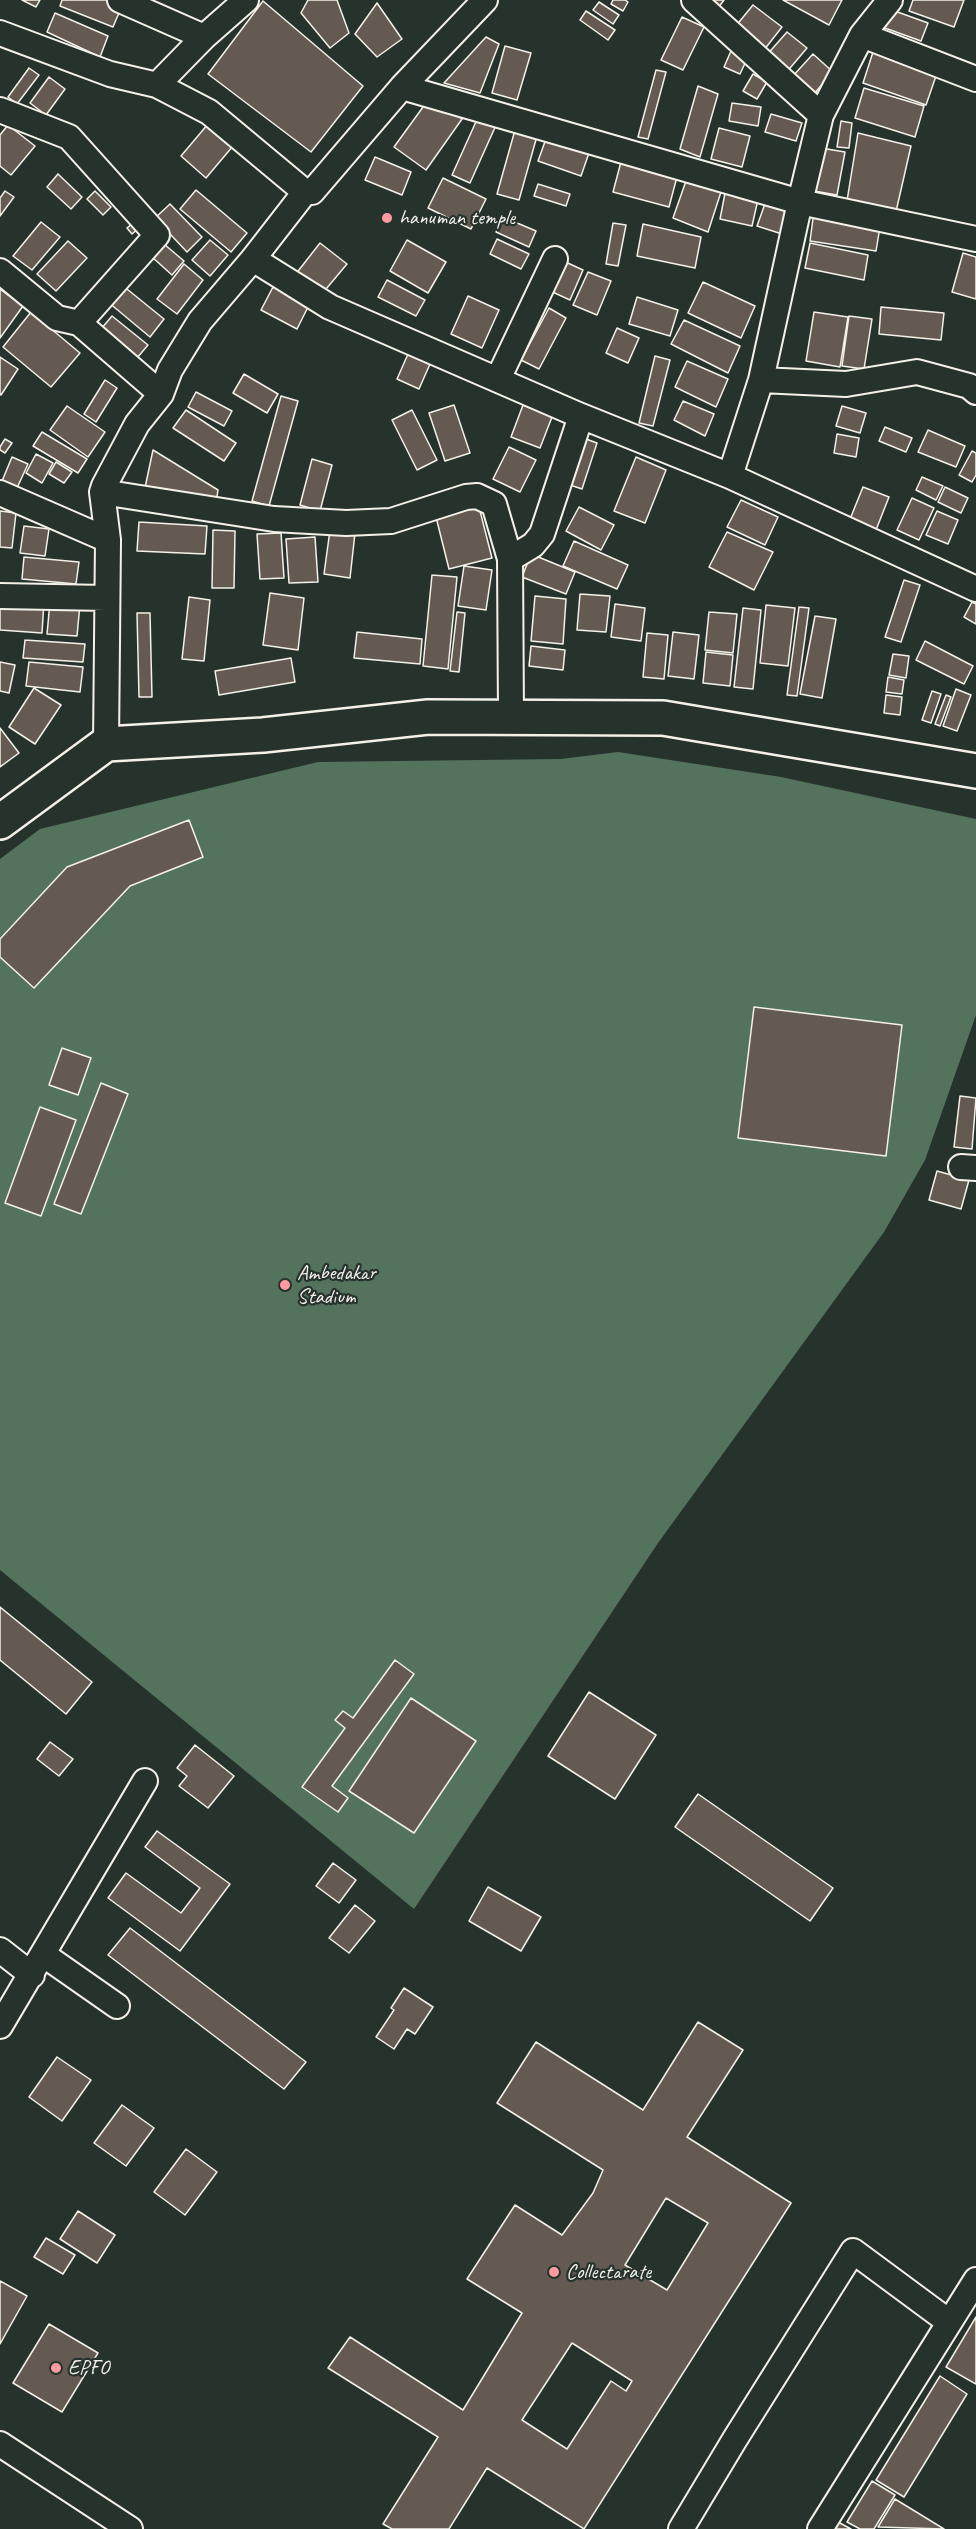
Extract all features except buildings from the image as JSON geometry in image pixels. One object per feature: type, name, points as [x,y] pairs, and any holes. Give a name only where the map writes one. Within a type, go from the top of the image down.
[{"type":"street","points":[[120,0],[204,37]]},
{"type":"street","points":[[157,85],[204,37],[246,0]]},
{"type":"street","points":[[0,33],[110,74],[157,85],[209,111],[305,192],[312,192],[402,87],[485,0]]},
{"type":"street","points":[[694,0],[821,115]]},
{"type":"street","points":[[730,476],[761,380],[821,115],[862,35],[890,0]]},
{"type":"street","points":[[862,35],[976,79]]},
{"type":"street","points":[[402,87],[800,202],[976,239]]},
{"type":"street","points":[[0,110],[69,137],[157,235],[79,323]]},
{"type":"street","points":[[106,744],[108,540],[102,492],[130,435],[161,394],[170,370],[200,321],[253,259],[305,192]]},
{"type":"street","points":[[253,259],[330,307],[581,416],[730,476],[976,589]]},
{"type":"street","points":[[498,379],[555,259]]},
{"type":"street","points":[[0,271],[57,318],[79,323],[161,394]]},
{"type":"street","points":[[761,380],[846,384],[917,372],[969,386],[976,392]]},
{"type":"street","points":[[510,559],[533,545],[542,534],[581,416]]},
{"type":"street","points":[[102,492],[274,519],[346,523],[391,521],[466,497],[477,496],[494,504],[510,559],[511,716]]},
{"type":"street","points":[[0,493],[108,540]]},
{"type":"street","points":[[0,596],[106,598]]},
{"type":"street","points":[[0,822],[106,744],[263,735],[428,717],[663,718],[976,771]]},
{"type":"street","points":[[0,2026],[145,1781]]},
{"type":"street","points":[[0,1950],[38,1965],[117,2006]]},
{"type":"street","points":[[681,2529],[853,2252],[949,2322]]},
{"type":"street","points":[[820,2529],[976,2280]]},
{"type":"street","points":[[0,2444],[130,2529]]},
{"type":"green space","points":[[618,752],[781,777],[976,819],[976,1015],[925,1160],[884,1232],[658,1543],[414,1909],[0,1570],[0,859],[40,829],[318,762],[561,759]]},
{"type":"place","name":"hanuman temple","points":[[387,218]]},
{"type":"place","name":"Ambedakar Stadium","points":[[285,1285]]},
{"type":"place","name":"Collectarate","points":[[554,2272]]},
{"type":"place","name":"EPFO","points":[[56,2368]]}]
